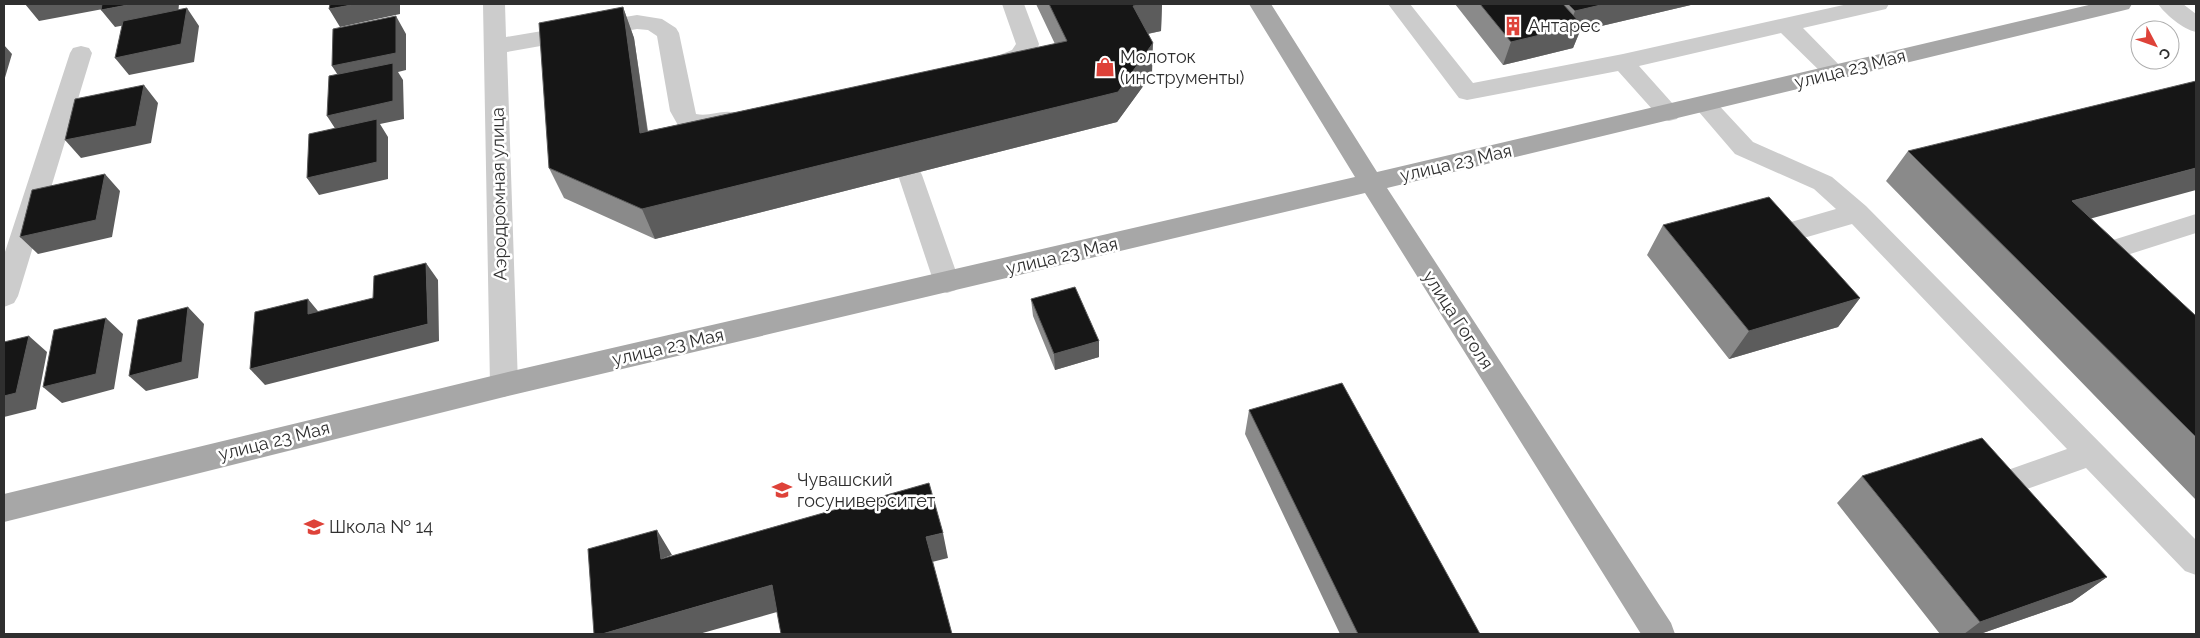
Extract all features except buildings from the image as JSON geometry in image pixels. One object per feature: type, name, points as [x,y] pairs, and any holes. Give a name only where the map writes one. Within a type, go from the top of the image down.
[{"type":"main road","name":"улица Гоголя","points":[[1260,4],[1371,183],[1660,634]]},
{"type":"main road","name":"улица 23 Мая","points":[[4,508],[504,385],[1669,113],[2121,4]]},
{"type":"street","name":"Аэродромная улица","points":[[494,4],[504,385]]},
{"type":"street","points":[[977,69],[1017,59],[1025,54],[1028,48],[1028,40],[1013,4]]},
{"type":"street","points":[[1399,4],[1467,92],[1623,62],[1878,4]]},
{"type":"street","points":[[2169,4],[2196,25]]},
{"type":"street","points":[[496,46],[637,22],[654,24],[668,33],[682,111],[687,120],[702,124],[749,115]]},
{"type":"street","points":[[1786,25],[1835,73]]},
{"type":"street","points":[[4,296],[81,53]]},
{"type":"street","points":[[1623,62],[1669,113]]},
{"type":"street","points":[[1705,104],[1744,148],[1823,183],[1857,213],[2196,561]]},
{"type":"street","points":[[910,174],[947,283]]},
{"type":"street","points":[[1783,234],[1857,213]]},
{"type":"street","points":[[2140,285],[2106,252],[2196,223]]},
{"type":"street","points":[[2016,480],[2091,453]]},
{"type":"place","name":"Антарес","points":[[1513,26]]},
{"type":"place","name":"Молоток (инструменты)","points":[[1105,67]]},
{"type":"place","name":"Чувашский госуниверситет","points":[[782,490]]},
{"type":"place","name":"Школа № 14","points":[[314,527]]}]
